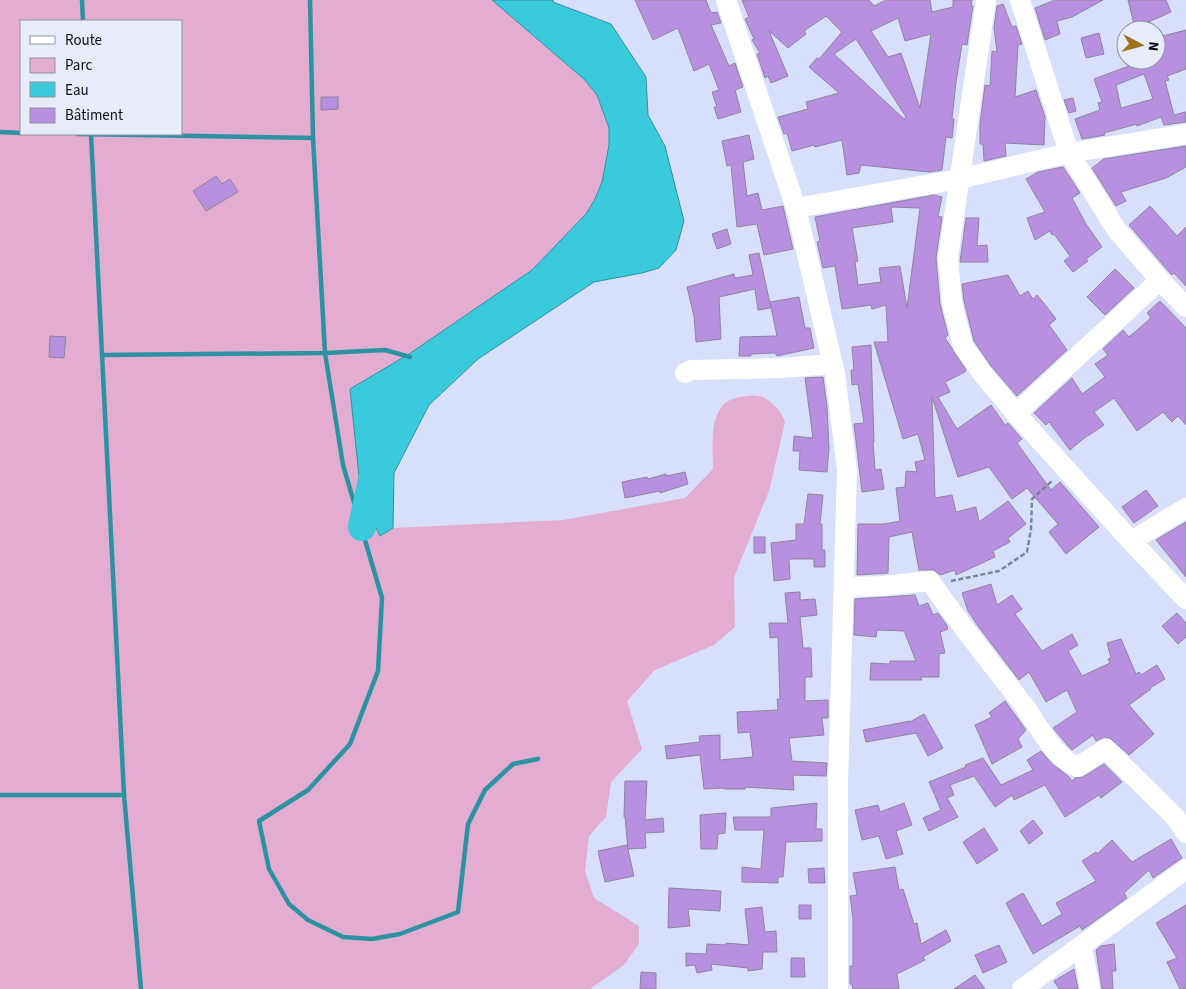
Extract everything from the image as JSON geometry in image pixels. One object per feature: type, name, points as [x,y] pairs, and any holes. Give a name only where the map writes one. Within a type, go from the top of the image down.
[{"type":"street","points":[[726,0],[796,208],[833,364],[847,470],[838,783],[838,989]]},
{"type":"street","points":[[986,0],[948,257],[952,303],[963,346],[982,373],[1018,415],[1131,541],[1186,599]]},
{"type":"street","points":[[1025,2],[1069,153],[1116,229],[1186,307]]},
{"type":"street","points":[[796,208],[959,179],[1069,153],[1186,134]]},
{"type":"street","points":[[1018,415],[1025,405],[1160,280]]},
{"type":"street","points":[[685,373],[692,370],[781,368],[833,364]]},
{"type":"street","points":[[1131,541],[1186,508]]},
{"type":"street","points":[[844,587],[930,582],[980,651],[1026,709],[1043,736],[1064,761],[1076,767],[1106,749],[1176,817],[1186,833]]},
{"type":"street","points":[[1022,989],[1186,870]]},
{"type":"street","points":[[1082,947],[1090,989]]},
{"type":"path","points":[[930,582],[999,571],[1027,552],[1031,529],[1032,499],[1065,468]]},
{"type":"green space","points":[[0,0],[492,0],[585,80],[597,95],[609,128],[609,145],[602,182],[586,214],[532,270],[409,354],[350,389],[380,536],[393,528],[563,520],[685,498],[713,469],[714,423],[724,404],[742,396],[753,395],[762,397],[776,407],[785,422],[769,491],[734,577],[735,627],[714,645],[655,670],[627,701],[642,749],[611,782],[606,817],[589,836],[585,871],[594,898],[639,926],[639,944],[624,965],[590,989],[0,989]]},
{"type":"water","points":[[492,0],[553,0],[553,2],[611,24],[646,77],[648,115],[665,146],[684,221],[676,250],[659,268],[594,282],[478,359],[429,405],[394,473],[393,528],[380,536],[361,496],[350,389],[409,354],[532,270],[586,214],[602,182],[609,145],[609,128],[597,95],[585,80]]},
{"type":"building","points":[[635,0],[706,0],[711,13],[717,12],[721,23],[711,25],[729,66],[735,63],[743,87],[735,90],[741,112],[718,119],[714,107],[717,107],[712,92],[719,90],[709,64],[694,71],[678,28],[653,40]]},
{"type":"building","points":[[742,0],[869,0],[874,6],[886,0],[930,0],[932,12],[953,7],[953,0],[972,0],[971,6],[973,6],[967,45],[962,44],[956,82],[952,138],[946,137],[942,170],[929,172],[861,165],[859,173],[847,175],[842,140],[792,151],[787,133],[784,134],[778,117],[808,109],[806,102],[839,93],[809,67],[817,58],[819,59],[842,32],[826,16],[804,31],[806,34],[788,48],[769,31],[788,76],[771,83],[768,76],[765,78],[757,54],[760,53],[752,40],[754,39],[745,19],[749,17]],"holes":[[[898,18],[905,41],[931,34],[920,108],[901,53],[888,57],[871,31]],[[856,39],[906,117],[904,119],[834,54]]]},
{"type":"building","points":[[1055,0],[1103,0],[1072,17],[1057,21],[1060,34],[1045,40],[1035,8]]},
{"type":"building","points":[[1128,0],[1166,0],[1171,12],[1153,20],[1133,20]]},
{"type":"building","points":[[1003,4],[1012,27],[1016,26],[1022,44],[1018,45],[1015,97],[1036,90],[1045,117],[1044,145],[1005,143],[1006,156],[984,161],[983,144],[980,144],[980,124],[985,85],[990,86],[992,51],[997,52],[994,27],[997,6]]},
{"type":"building","points":[[1186,30],[1186,69],[1167,76],[1169,80],[1165,81],[1174,115],[1186,112],[1186,122],[1164,125],[1161,117],[1137,126],[1137,124],[1104,133],[1105,135],[1082,139],[1075,119],[1100,110],[1098,103],[1102,102],[1094,79],[1118,70],[1166,70],[1166,35]],"holes":[[[1144,74],[1153,99],[1121,108],[1116,85]]]},
{"type":"building","points":[[1099,33],[1104,54],[1086,58],[1081,38]]},
{"type":"building","points":[[321,97],[338,97],[338,109],[321,110]]},
{"type":"building","points":[[1073,98],[1076,111],[1069,113],[1064,100]]},
{"type":"building","points":[[749,135],[754,159],[743,162],[747,196],[758,193],[762,210],[783,206],[793,249],[764,255],[757,224],[737,227],[731,165],[727,166],[722,141]]},
{"type":"building","points":[[1186,146],[1186,167],[1166,178],[1121,192],[1126,201],[1116,206],[1092,168],[1104,159]]},
{"type":"building","points":[[1063,167],[1080,193],[1072,198],[1086,224],[1102,247],[1073,272],[1064,261],[1070,256],[1054,234],[1052,235],[1050,231],[1035,240],[1027,218],[1045,212],[1026,179],[1038,172]]},
{"type":"building","points":[[216,176],[222,184],[230,179],[238,192],[206,211],[193,191]]},
{"type":"building","points":[[934,195],[942,197],[938,216],[942,217],[936,258],[940,304],[948,335],[945,338],[966,370],[945,382],[950,392],[938,397],[957,429],[991,405],[1005,425],[1008,423],[1022,439],[1017,443],[1051,490],[1060,482],[1099,527],[1066,554],[1049,532],[1058,524],[1027,488],[1012,499],[989,467],[958,477],[932,397],[935,498],[952,495],[956,512],[976,507],[979,522],[1008,501],[1026,524],[1008,538],[1010,542],[993,551],[995,557],[956,575],[955,570],[940,575],[934,570],[919,570],[912,532],[889,537],[888,573],[857,575],[858,524],[884,524],[900,521],[896,488],[905,487],[906,471],[917,472],[915,462],[925,460],[918,434],[903,439],[874,342],[888,342],[886,305],[872,309],[871,305],[842,309],[835,266],[823,268],[817,242],[820,241],[815,217]],"holes":[[[891,207],[920,208],[907,308],[900,266],[879,268],[881,282],[858,285],[855,262],[858,261],[852,228],[893,222]]]},
{"type":"building","points":[[1150,206],[1177,236],[1186,227],[1186,286],[1174,273],[1172,275],[1169,272],[1129,225]]},
{"type":"building","points":[[966,218],[979,218],[977,246],[987,245],[988,262],[960,262]]},
{"type":"building","points":[[727,229],[731,244],[717,249],[712,234]]},
{"type":"building","points":[[759,253],[771,308],[758,310],[755,289],[719,297],[721,339],[696,342],[694,316],[687,287],[734,274],[735,278],[753,275],[749,255]]},
{"type":"building","points":[[1115,269],[1134,288],[1105,315],[1087,297]]},
{"type":"building","points":[[1008,275],[1020,296],[1028,291],[1033,299],[1037,295],[1047,307],[1056,319],[1049,325],[1067,350],[1017,396],[991,366],[974,341],[964,301],[962,284]]},
{"type":"building","points":[[799,297],[805,328],[810,328],[814,348],[777,356],[775,353],[739,356],[740,337],[777,336],[770,302]]},
{"type":"building","points":[[1160,301],[1186,328],[1186,425],[1178,416],[1172,422],[1163,412],[1137,431],[1114,398],[1094,412],[1104,425],[1070,450],[1049,422],[1046,425],[1034,413],[1072,378],[1082,394],[1105,377],[1095,364],[1108,355],[1103,349],[1123,330],[1129,337],[1151,318],[1147,313]]},
{"type":"building","points":[[50,336],[66,337],[64,358],[49,357]]},
{"type":"building","points":[[871,345],[875,470],[881,469],[884,489],[862,492],[854,424],[864,423],[858,384],[852,385],[851,370],[854,370],[852,347]]},
{"type":"building","points":[[823,377],[827,406],[829,449],[827,472],[799,470],[800,451],[793,451],[794,436],[813,438],[805,378]]},
{"type":"building","points":[[685,472],[688,484],[660,493],[660,491],[625,498],[622,482]]},
{"type":"building","points":[[1146,490],[1158,506],[1134,523],[1122,507]]},
{"type":"building","points":[[808,494],[823,495],[820,524],[822,524],[822,550],[825,550],[825,567],[814,567],[814,559],[789,559],[790,579],[774,581],[771,543],[796,540],[796,524],[804,524]]},
{"type":"building","points":[[1186,522],[1186,577],[1156,540]]},
{"type":"building","points":[[754,537],[765,537],[765,553],[754,553]]},
{"type":"building","points":[[991,584],[997,605],[1012,595],[1022,609],[1015,614],[1042,651],[1072,634],[1078,645],[1068,651],[1082,676],[1110,663],[1108,659],[1111,658],[1107,643],[1121,639],[1136,674],[1139,672],[1141,675],[1157,665],[1165,679],[1129,705],[1154,734],[1129,755],[1110,738],[1104,737],[1096,741],[1093,735],[1072,750],[1053,728],[1077,712],[1067,690],[1046,702],[1029,672],[1019,680],[968,611],[962,593]]},
{"type":"building","points":[[800,592],[800,600],[815,599],[817,615],[800,617],[803,648],[811,648],[812,677],[805,677],[805,701],[828,700],[828,718],[822,718],[824,735],[789,738],[792,761],[827,763],[826,776],[793,775],[794,790],[745,787],[745,789],[704,789],[700,755],[667,759],[665,746],[700,742],[699,736],[720,735],[720,760],[753,757],[750,732],[738,733],[737,712],[778,710],[777,699],[780,699],[778,637],[770,638],[769,623],[788,623],[785,593]]},
{"type":"building","points":[[915,595],[919,606],[928,603],[933,615],[938,613],[948,629],[940,632],[945,653],[939,654],[939,677],[921,677],[922,680],[870,680],[871,663],[890,664],[890,661],[916,661],[904,631],[877,630],[876,637],[854,635],[855,599]]},
{"type":"building","points":[[1177,613],[1186,623],[1186,637],[1178,644],[1162,626]]},
{"type":"building","points":[[1005,701],[1026,730],[1018,739],[1022,747],[992,764],[975,725],[992,717],[989,713]]},
{"type":"building","points":[[924,714],[943,748],[928,756],[916,733],[866,742],[863,730],[910,722]]},
{"type":"building","points":[[1041,751],[1052,764],[1072,781],[1075,778],[1083,777],[1104,764],[1122,782],[1101,798],[1099,795],[1065,817],[1045,785],[1014,800],[1012,795],[995,807],[974,776],[950,785],[954,795],[947,798],[958,817],[929,831],[923,818],[941,810],[929,782],[983,758],[1001,785],[1033,770],[1027,760]]},
{"type":"building","points":[[625,781],[647,781],[645,820],[663,818],[664,832],[645,833],[646,848],[628,849],[624,817]]},
{"type":"building","points":[[817,803],[816,829],[822,829],[822,841],[786,842],[783,877],[778,877],[778,883],[742,882],[742,867],[761,869],[764,830],[735,830],[733,817],[771,817],[771,808]]},
{"type":"building","points":[[904,803],[912,825],[896,831],[903,854],[886,859],[879,836],[862,840],[855,810],[878,805],[880,812]]},
{"type":"building","points":[[726,813],[725,833],[718,834],[717,849],[701,849],[700,815]]},
{"type":"building","points":[[1033,820],[1043,833],[1029,844],[1020,831]]},
{"type":"building","points":[[984,828],[998,850],[977,864],[963,842]]},
{"type":"building","points":[[1171,839],[1182,858],[1153,878],[1149,870],[1124,893],[1127,898],[1082,930],[1080,926],[1033,954],[1006,903],[1023,893],[1042,926],[1062,914],[1056,903],[1096,881],[1082,861],[1096,852],[1097,854],[1112,840],[1132,862]]},
{"type":"building","points":[[627,845],[634,876],[605,882],[598,851]]},
{"type":"building","points":[[895,867],[899,890],[903,889],[914,924],[917,923],[921,944],[946,930],[951,941],[923,957],[925,960],[897,974],[899,989],[853,989],[852,984],[850,984],[850,966],[853,966],[853,918],[850,896],[857,895],[853,873]]},
{"type":"building","points":[[824,868],[825,883],[809,883],[808,869]]},
{"type":"building","points":[[669,888],[721,891],[720,911],[688,909],[690,926],[668,928]]},
{"type":"building","points":[[799,905],[811,905],[811,919],[799,919]]},
{"type":"building","points":[[1186,905],[1186,989],[1180,989],[1167,962],[1177,958],[1156,923]]},
{"type":"building","points":[[762,907],[765,932],[776,931],[777,952],[763,952],[762,969],[748,971],[748,968],[711,964],[712,970],[697,973],[695,965],[686,966],[686,953],[706,954],[707,944],[749,945],[745,909]]},
{"type":"building","points":[[1114,944],[1116,971],[1112,971],[1113,989],[1102,989],[1096,950],[1101,946]]},
{"type":"building","points":[[999,945],[1007,962],[983,973],[975,955]]},
{"type":"building","points":[[791,958],[804,958],[805,977],[791,977]]},
{"type":"building","points":[[1074,969],[1078,989],[1059,989],[1054,981]]},
{"type":"building","points":[[641,972],[656,973],[656,989],[640,989]]},
{"type":"building","points":[[975,975],[985,989],[954,989]]},
{"type":"waterway","points":[[82,0],[83,20]]},
{"type":"waterway","points":[[137,135],[313,138],[310,0]]},
{"type":"waterway","points":[[0,132],[20,133]]},
{"type":"waterway","points":[[91,135],[124,795],[141,989]]},
{"type":"waterway","points":[[313,138],[325,353],[343,465],[382,598],[378,671],[350,744],[308,790],[259,821],[269,869],[289,904],[308,920],[343,937],[372,939],[400,934],[458,912],[468,824],[485,790],[513,764],[538,759]]},
{"type":"waterway","points":[[102,355],[325,353],[385,350],[410,357]]},
{"type":"waterway","points":[[362,527],[374,470]]},
{"type":"waterway","points":[[0,795],[124,795]]}]
